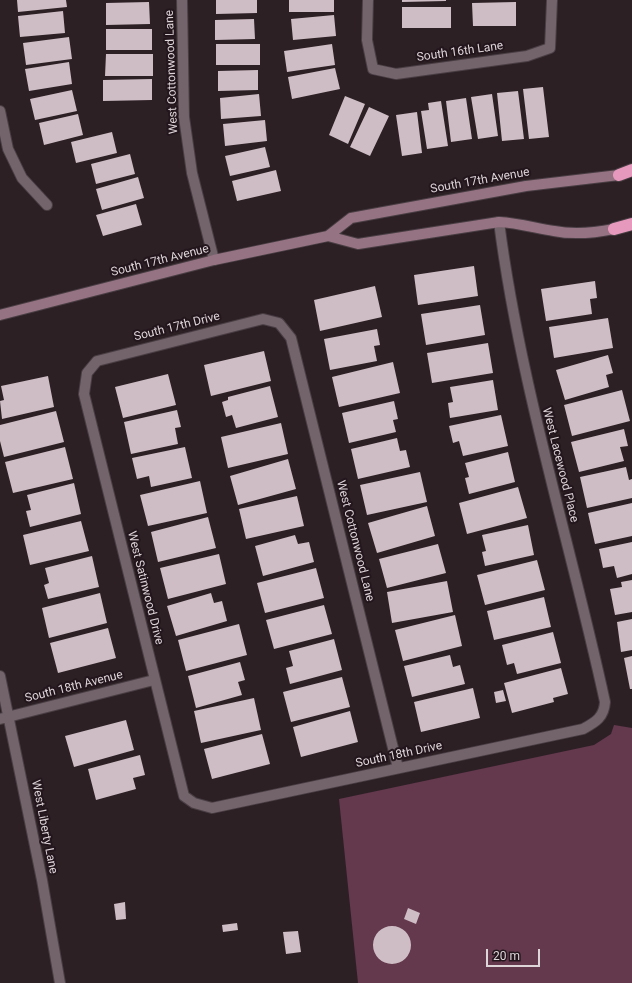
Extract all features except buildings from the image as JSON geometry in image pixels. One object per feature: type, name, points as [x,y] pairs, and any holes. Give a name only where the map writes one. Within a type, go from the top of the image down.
[{"type":"highway","points":[[619,175],[632,170]]},
{"type":"highway","points":[[619,175],[632,176]]},
{"type":"highway","points":[[614,229],[632,224]]},
{"type":"highway","points":[[614,229],[632,233]]},
{"type":"main road","name":"South 17th Avenue","points":[[0,315],[214,260],[328,236],[351,218],[518,187],[619,175]]},
{"type":"main road","name":"South 17th Avenue","points":[[328,236],[358,244],[499,222],[513,222],[568,233],[583,233],[614,229]]},
{"type":"street","name":"West Cottonwood Lane","points":[[182,0],[184,117],[192,173],[214,260]]},
{"type":"street","name":"South 16th Lane","points":[[368,0],[367,40],[373,70],[396,74],[526,56],[550,48],[552,0]]},
{"type":"street","points":[[0,111],[8,149],[22,178],[47,205]]},
{"type":"street","name":"West Lacewood Place","points":[[499,222],[507,281],[535,419],[604,696],[604,712]]},
{"type":"street","name":"South 17th Drive","points":[[87,373],[97,360],[263,319],[279,323]]},
{"type":"street","name":"West Cottonwood Lane","points":[[279,323],[291,338],[398,768]]},
{"type":"street","name":"West Satinwood Drive","points":[[87,373],[84,394],[154,680],[184,796],[194,804]]},
{"type":"street","name":"West Liberty Lane","points":[[0,676],[5,718],[45,900],[60,983]]},
{"type":"street","name":"South 18th Avenue","points":[[5,718],[154,680]]},
{"type":"street","name":"South 18th Drive","points":[[194,804],[212,808],[583,729],[594,724],[604,712]]},
{"type":"shaded area","points":[[614,725],[632,728],[632,983],[358,983],[339,799],[594,745],[611,734]]}]
